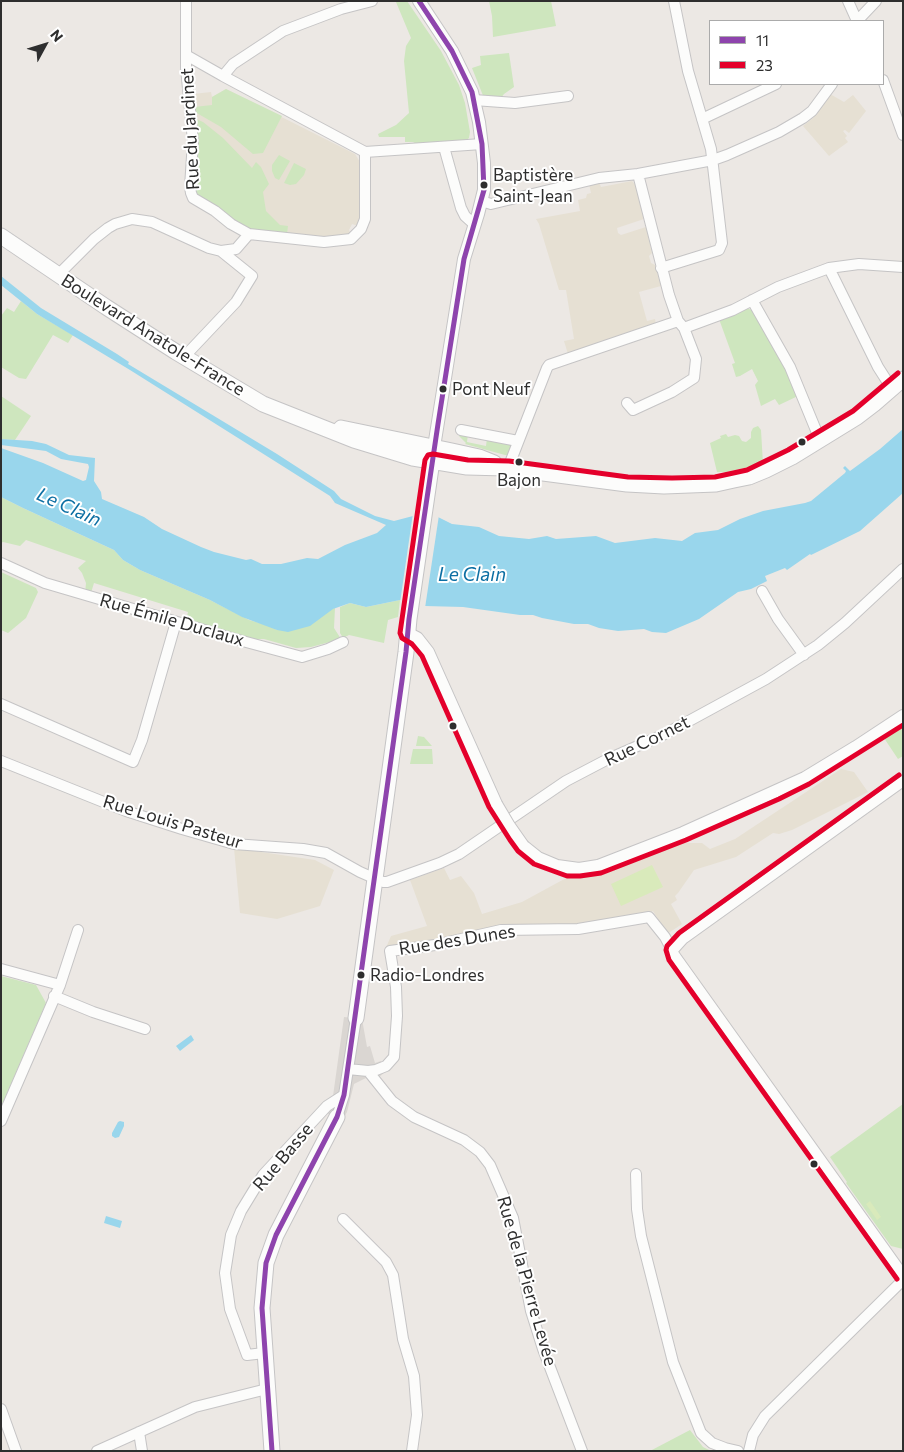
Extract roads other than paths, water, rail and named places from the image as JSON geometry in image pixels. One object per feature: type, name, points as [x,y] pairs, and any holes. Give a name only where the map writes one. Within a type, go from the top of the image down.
[{"type":"main road","name":"Boulevard Anatole-France","points":[[1,236],[106,307],[184,357],[263,404],[310,424],[357,431],[433,454],[479,457],[506,468],[627,484],[672,486],[716,484],[749,477],[792,457],[857,417],[897,384]]},
{"type":"main road","points":[[356,1018],[408,626],[433,454]]},
{"type":"main road","points":[[272,1451],[264,1353],[263,1283],[268,1256],[276,1235],[337,1117]]},
{"type":"street","points":[[186,1],[186,55],[365,152],[482,144]]},
{"type":"street","points":[[223,76],[233,64],[283,31],[340,9],[372,1]]},
{"type":"street","points":[[419,1],[452,51],[472,92],[482,144],[484,183],[475,225],[464,259],[433,454]]},
{"type":"street","points":[[661,268],[722,248],[711,148],[688,71],[674,1]]},
{"type":"street","points":[[848,1],[857,20]]},
{"type":"street","points":[[858,20],[876,1]]},
{"type":"street","name":"Rue du Jardinet","points":[[186,55],[188,101],[193,141],[190,193],[196,200],[249,234]]},
{"type":"street","points":[[884,83],[903,135]]},
{"type":"street","points":[[702,120],[774,85]]},
{"type":"street","points":[[481,201],[491,204],[598,178],[638,174],[713,160],[779,132],[803,118],[820,102],[831,85]]},
{"type":"street","points":[[474,100],[515,103],[568,96]]},
{"type":"street","points":[[894,109],[903,102]]},
{"type":"street","points":[[444,147],[461,208],[465,216],[475,225]]},
{"type":"street","points":[[58,275],[108,228],[115,224],[132,220],[152,222],[209,248],[221,250],[236,248],[249,234],[327,243],[348,240],[355,237],[361,230],[365,219],[365,152]]},
{"type":"street","points":[[626,403],[633,410],[672,392],[694,378],[696,359],[681,325],[661,268],[638,174]]},
{"type":"street","points":[[184,357],[236,302],[252,276],[221,250]]},
{"type":"street","points":[[506,468],[549,365],[733,310],[778,287],[830,268],[859,264],[903,267]]},
{"type":"street","points":[[830,268],[878,367],[897,384]]},
{"type":"street","points":[[752,300],[790,367],[820,440]]},
{"type":"street","points":[[461,430],[518,441]]},
{"type":"street","name":"Rue Émile Duclaux","points":[[1,563],[45,583],[302,657],[343,642]]},
{"type":"street","name":"Rue Cornet","points":[[375,879],[387,882],[440,863],[459,854],[566,781],[608,759],[665,734],[766,679],[804,655],[845,623],[903,569]]},
{"type":"street","points":[[762,591],[804,655]]},
{"type":"street","points":[[1,704],[133,762],[142,740],[176,622]]},
{"type":"street","points":[[408,626],[425,647],[496,804],[509,826],[523,846],[538,858],[557,866],[579,869],[598,866],[683,833],[798,781],[856,748],[903,716]]},
{"type":"street","points":[[406,652],[422,656],[437,673]]},
{"type":"street","name":"Rue Louis Pasteur","points":[[1,761],[134,814],[234,844],[303,849],[326,853],[375,879]]},
{"type":"street","points":[[903,780],[683,938],[673,950],[675,956],[903,1275]]},
{"type":"street","name":"Rue des Dunes","points":[[368,1071],[386,1066],[394,1057],[398,1016],[396,987],[390,950],[435,945],[501,930],[578,929],[647,916],[653,920],[673,950]]},
{"type":"street","points":[[1,1121],[60,985],[78,930]]},
{"type":"street","points":[[1,968],[60,985]]},
{"type":"street","points":[[54,996],[93,1012],[145,1029]]},
{"type":"street","points":[[337,1117],[344,1095],[356,1018]]},
{"type":"street","points":[[348,1069],[368,1071]]},
{"type":"street","name":"Rue de la Pierre Levée","points":[[368,1071],[392,1101],[414,1117],[464,1140],[480,1152],[490,1165],[513,1218],[531,1311],[582,1451]]},
{"type":"street","name":"Rue Basse","points":[[264,1353],[246,1355],[230,1309],[226,1281],[227,1254],[231,1235],[241,1211],[263,1175],[327,1106],[344,1095]]},
{"type":"street","points":[[636,1174],[637,1209],[641,1236],[673,1362],[702,1433],[712,1443],[738,1451]]},
{"type":"street","points":[[344,1219],[386,1262],[392,1274],[403,1339],[414,1376],[417,1415],[412,1451]]},
{"type":"street","points":[[749,1451],[753,1435],[765,1416],[903,1280]]},
{"type":"street","points":[[97,1451],[202,1405],[267,1389]]},
{"type":"street","points":[[1,1409],[16,1451]]},
{"type":"street","points":[[139,1432],[142,1451]]},
{"type":"water","name":"Le Clain","points":[[1,276],[41,308],[117,354],[129,362],[128,364],[277,454],[334,491],[341,499],[375,516],[394,521],[413,516],[438,517],[452,524],[479,527],[499,536],[529,539],[547,536],[556,539],[596,536],[615,543],[655,538],[682,541],[695,533],[718,530],[740,519],[763,511],[811,501],[845,473],[846,471],[843,468],[845,466],[850,471],[903,429],[903,493],[860,531],[810,554],[787,570],[785,568],[765,576],[767,581],[751,589],[738,592],[699,619],[666,633],[652,632],[644,629],[618,631],[533,615],[463,607],[425,606],[400,600],[366,607],[350,603],[333,609],[310,626],[288,632],[277,630],[242,617],[210,600],[140,570],[123,560],[114,550],[1,497],[1,448],[43,463],[83,481],[86,480],[89,467],[88,464],[61,459],[46,451],[1,445],[1,439],[32,441],[46,444],[69,455],[95,458],[94,481],[101,492],[102,499],[144,517],[162,529],[201,547],[246,560],[251,559],[262,564],[281,564],[307,558],[318,559],[345,545],[377,533],[386,525],[335,503],[330,496],[130,370],[37,314],[1,285]]},
{"type":"water","points":[[191,1035],[194,1040],[180,1051],[176,1046]]},
{"type":"water","points":[[120,1121],[124,1122],[124,1126],[119,1137],[115,1138],[112,1136],[112,1133]]},
{"type":"water","points":[[106,1216],[122,1221],[120,1228],[104,1223]]},
{"type":"place","name":"Baptistère Saint-Jean","points":[[484,185]]},
{"type":"place","name":"Pont Neuf","points":[[443,389]]},
{"type":"place","name":"Bajon","points":[[519,462]]},
{"type":"place","name":"Radio-Londres","points":[[361,975]]}]
